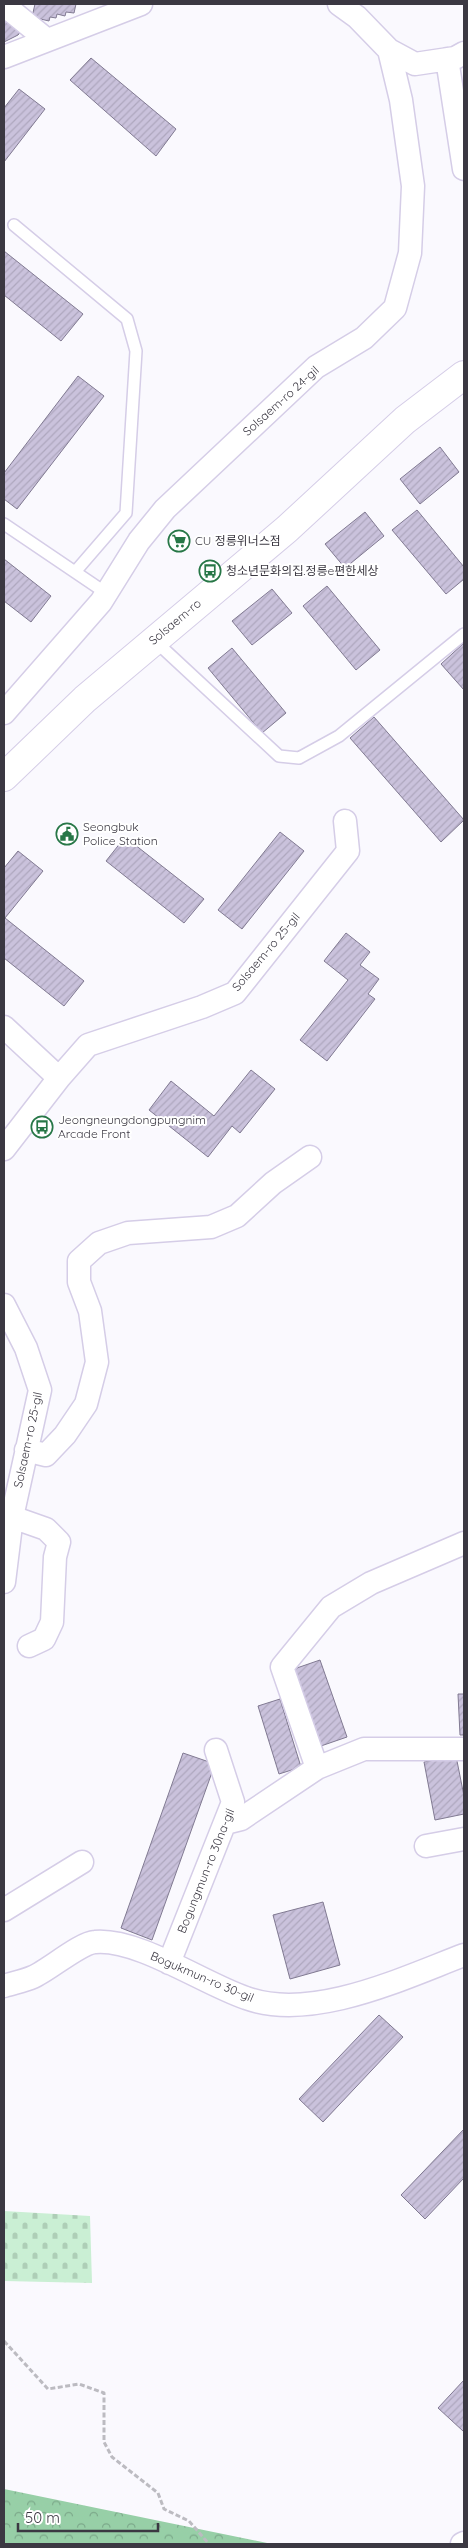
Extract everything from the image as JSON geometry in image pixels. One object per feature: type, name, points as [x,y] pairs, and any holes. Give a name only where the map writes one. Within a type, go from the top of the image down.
[{"type":"main road","name":"Solsaem-ro","points":[[4,777],[85,699],[287,529],[405,420],[464,375]]},
{"type":"street","points":[[4,57],[141,4]]},
{"type":"street","points":[[339,4],[357,17],[389,50],[415,64],[456,56],[464,169]]},
{"type":"street","points":[[4,5],[47,40]]},
{"type":"street","name":"Solsaem-ro 24-gil","points":[[4,713],[101,602],[139,542],[164,509],[316,368],[364,338],[394,308],[410,253],[413,186],[401,100],[389,50]]},
{"type":"street","name":"Solsaem-ro 25-gil","points":[[4,1148],[58,1078],[88,1045],[202,1007],[235,992],[348,851],[345,821]]},
{"type":"street","points":[[4,1027],[58,1078]]},
{"type":"street","points":[[26,1450],[46,1455],[65,1435],[86,1404],[97,1362],[90,1311],[79,1282],[79,1261],[99,1243],[128,1232],[211,1227],[237,1216],[273,1183],[310,1157]]},
{"type":"street","name":"Solsaem-ro 25-gil","points":[[4,1305],[26,1348],[40,1390],[12,1517],[4,1582]]},
{"type":"street","points":[[12,1517],[46,1529],[59,1542],[54,1557],[52,1622],[44,1639],[29,1646]]},
{"type":"street","points":[[317,1768],[282,1667],[331,1607],[371,1583],[464,1543]]},
{"type":"street","points":[[224,1822],[241,1819],[317,1768],[364,1749],[464,1749]]},
{"type":"street","name":"Bogungmun-ro 30na-gil","points":[[170,1963],[233,1802],[216,1750]]},
{"type":"street","points":[[426,1846],[464,1839]]},
{"type":"street","points":[[4,1910],[82,1862]]},
{"type":"street","name":"Bogukmun-ro 30-gil","points":[[4,1986],[33,1977],[93,1942],[116,1942],[170,1963],[246,1999],[274,2004],[315,2003],[393,1985],[464,1955]]},
{"type":"lane","points":[[14,225],[126,319],[136,351],[126,513],[75,572]]},
{"type":"lane","points":[[4,524],[106,593]]},
{"type":"lane","points":[[154,640],[279,756],[299,758],[339,736],[464,634]]},
{"type":"path","points":[[4,2340],[48,2389],[79,2384],[104,2393],[104,2442],[112,2457],[158,2493],[164,2509],[189,2520],[209,2544]]},
{"type":"green space","points":[[4,2211],[90,2216],[92,2283],[4,2281]]},
{"type":"green space","points":[[4,2489],[272,2544],[4,2544]]},
{"type":"building","points":[[35,4],[76,4],[74,13],[66,12],[65,16],[57,14],[56,18],[50,17],[49,21],[32,17]]},
{"type":"building","points":[[4,15],[23,29],[18,35],[4,42]]},
{"type":"building","points":[[91,58],[176,129],[156,156],[70,80]]},
{"type":"building","points":[[19,89],[45,109],[4,162],[4,108]]},
{"type":"building","points":[[4,251],[83,314],[61,341],[4,295]]},
{"type":"building","points":[[78,376],[104,396],[17,509],[4,499],[4,473]]},
{"type":"building","points":[[440,447],[459,472],[420,504],[400,479]]},
{"type":"building","points":[[417,510],[464,567],[464,579],[446,594],[392,530]]},
{"type":"building","points":[[365,512],[384,536],[345,568],[325,544]]},
{"type":"building","points":[[4,559],[51,596],[31,622],[4,601]]},
{"type":"building","points":[[327,586],[380,650],[356,670],[303,606]]},
{"type":"building","points":[[272,589],[292,613],[252,645],[232,621]]},
{"type":"building","points":[[464,643],[464,690],[441,664]]},
{"type":"building","points":[[232,648],[286,713],[262,733],[208,668]]},
{"type":"building","points":[[374,717],[464,820],[441,842],[350,738]]},
{"type":"building","points":[[280,832],[304,851],[242,929],[218,910]]},
{"type":"building","points":[[125,837],[204,899],[184,923],[106,861]]},
{"type":"building","points":[[18,851],[43,871],[5,918],[84,981],[64,1006],[4,958],[4,868]]},
{"type":"building","points":[[346,933],[370,952],[360,965],[379,979],[368,994],[375,999],[327,1061],[300,1040],[348,980],[324,961]]},
{"type":"building","points":[[251,1070],[275,1089],[240,1133],[232,1126],[208,1157],[149,1110],[171,1081],[214,1116]]},
{"type":"building","points":[[320,1660],[347,1737],[318,1747],[291,1670]]},
{"type":"building","points":[[458,1694],[464,1694],[464,1735],[460,1735]]},
{"type":"building","points":[[280,1699],[301,1767],[279,1774],[258,1706]]},
{"type":"building","points":[[183,1753],[215,1764],[152,1940],[121,1928]]},
{"type":"building","points":[[456,1756],[464,1796],[464,1814],[435,1820],[424,1762]]},
{"type":"building","points":[[323,1902],[340,1965],[290,1979],[273,1915]]},
{"type":"building","points":[[379,2015],[403,2037],[323,2122],[299,2099]]},
{"type":"building","points":[[464,2129],[464,2178],[425,2219],[401,2195]]},
{"type":"building","points":[[464,2380],[464,2429],[463,2431],[438,2408]]},
{"type":"place","name":"CU 정릉위너스점","points":[[179,541]]},
{"type":"place","name":"청소년문화의집.정릉e편한세상","points":[[210,571]]},
{"type":"place","name":"Seongbuk Police Station","points":[[67,834]]},
{"type":"place","name":"Jeongneungdongpungnim Arcade Front","points":[[42,1127]]}]
